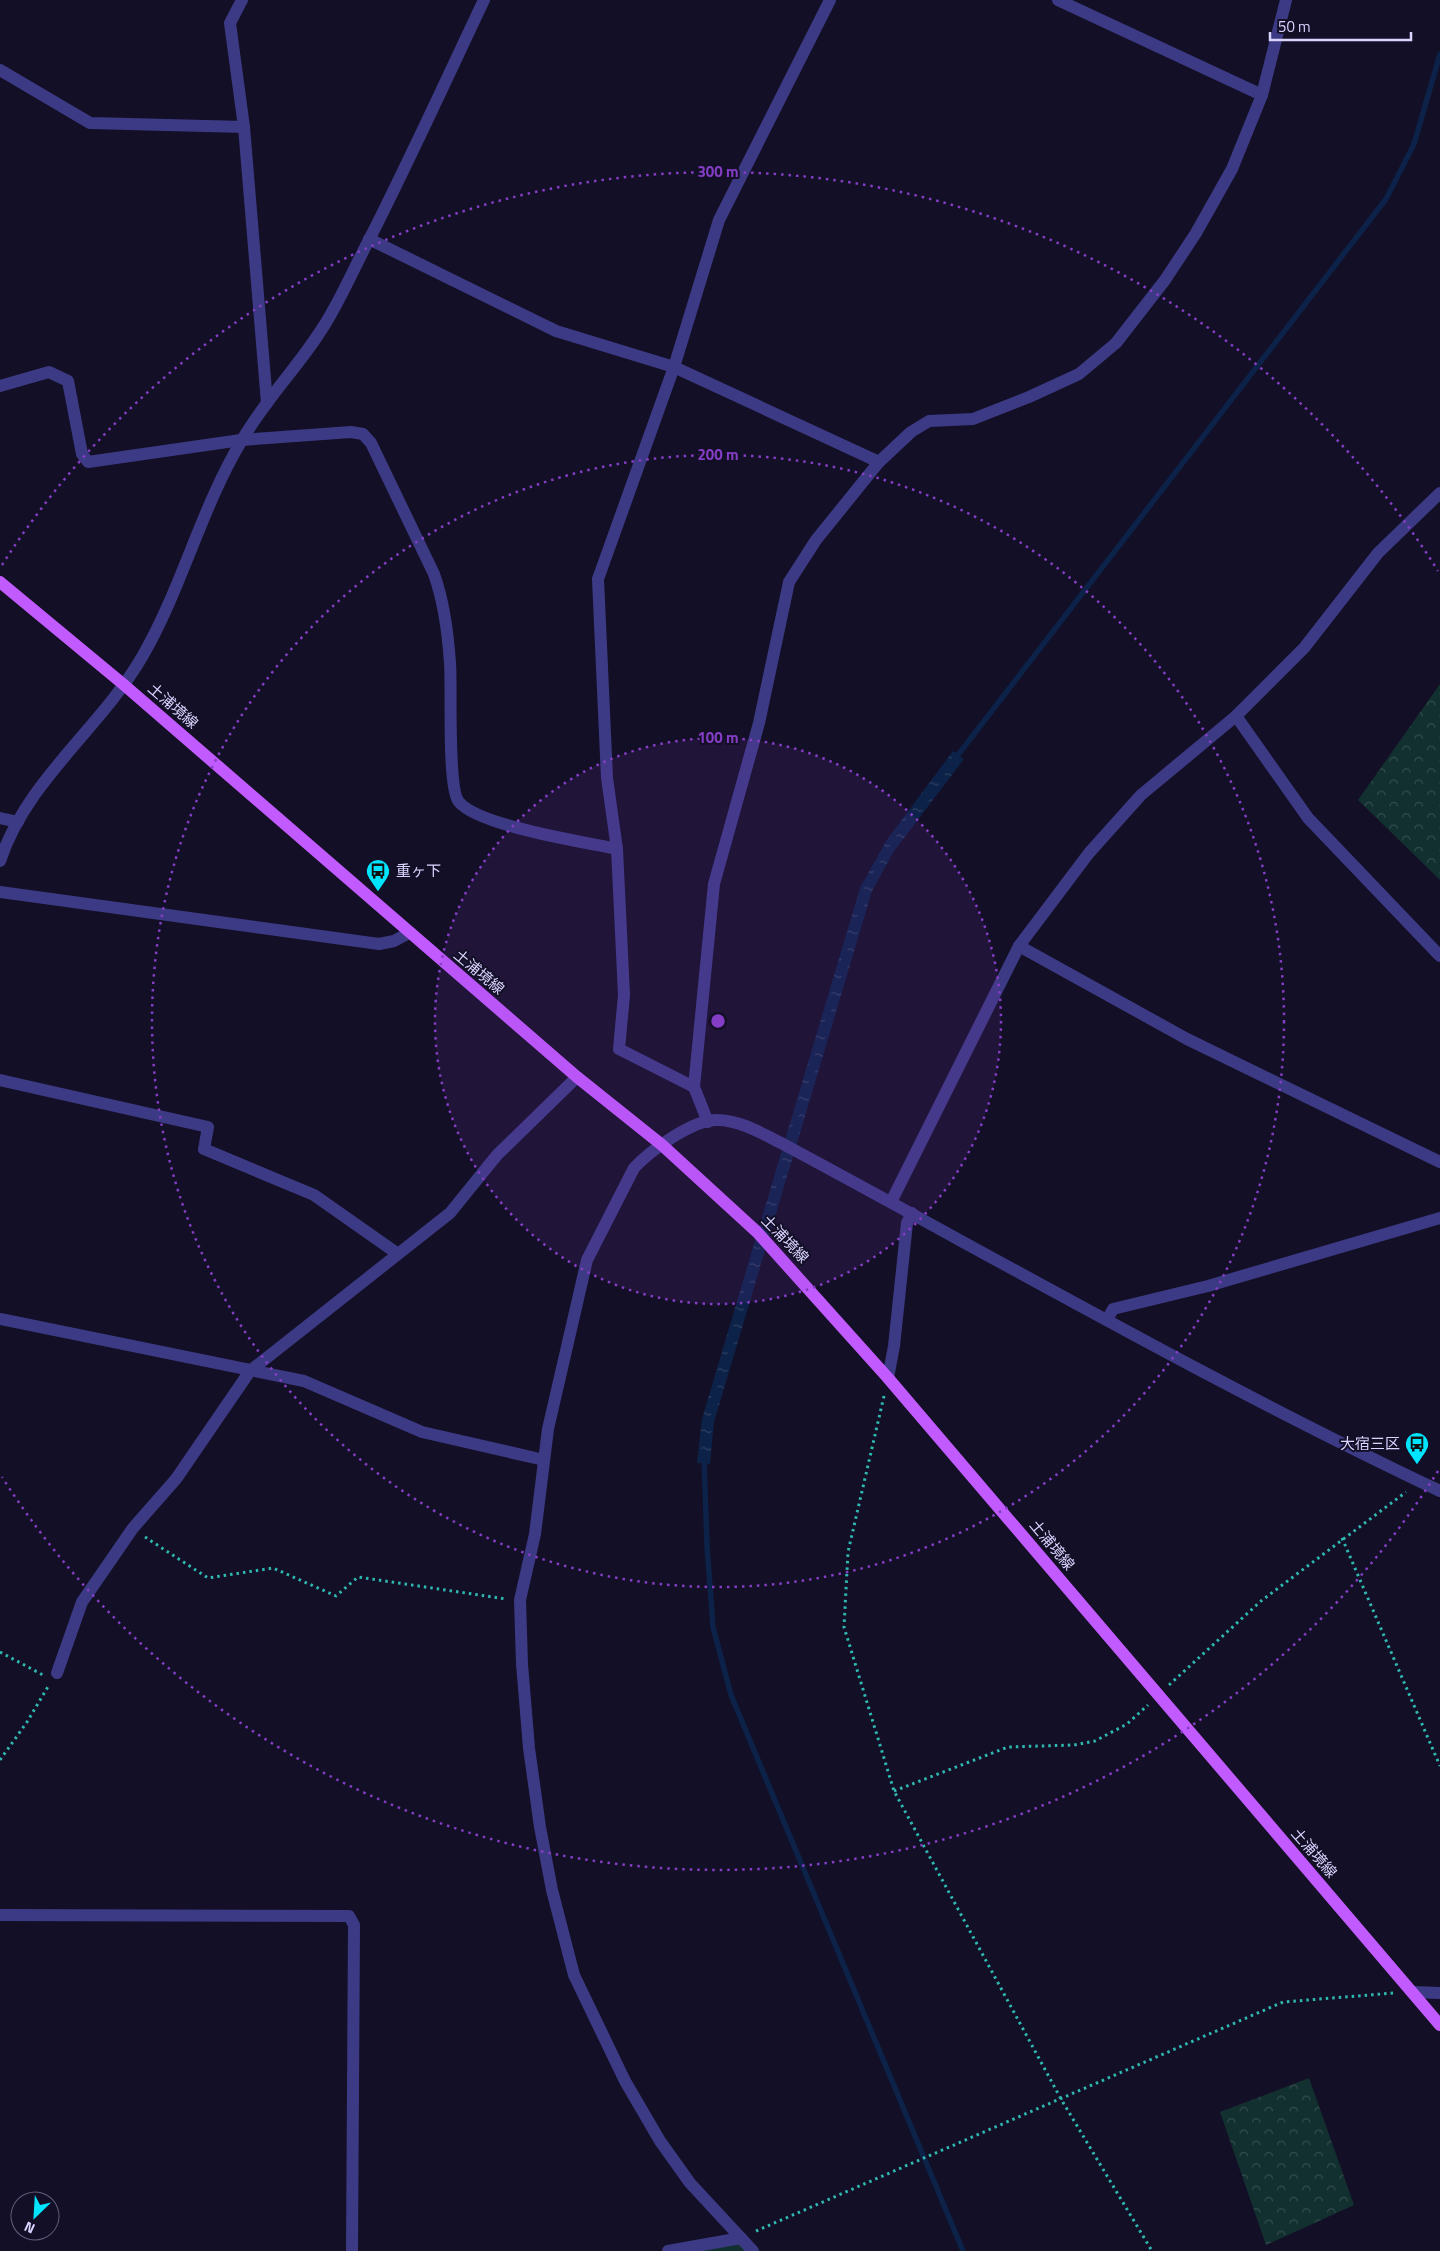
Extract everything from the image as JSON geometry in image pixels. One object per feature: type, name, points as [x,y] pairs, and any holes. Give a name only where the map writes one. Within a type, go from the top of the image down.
[{"type":"main road","name":"土浦境線","points":[[0,582],[123,684],[577,1077],[662,1145],[774,1249],[888,1378],[1440,2025]]},
{"type":"street","points":[[242,0],[230,23],[244,126],[266,403]]},
{"type":"street","points":[[0,861],[18,822],[36,792],[140,661],[161,622],[241,440],[331,315],[412,155],[484,0]]},
{"type":"street","points":[[694,1087],[618,1049],[624,995],[618,849],[607,778],[598,579],[674,367],[720,220],[830,0]]},
{"type":"street","points":[[1058,0],[1262,95]]},
{"type":"street","points":[[708,1122],[694,1087],[714,884],[759,723],[789,582],[816,540],[879,462],[911,432],[929,421],[973,419],[1029,397],[1079,374],[1116,343],[1165,280],[1196,234],[1232,169],[1262,95],[1286,0]]},
{"type":"street","points":[[0,70],[90,123],[244,126]]},
{"type":"street","points":[[369,239],[556,330],[674,367],[879,462]]},
{"type":"street","points":[[0,386],[49,372],[68,381],[82,454],[88,462],[241,440],[351,432],[363,434],[371,443],[434,574],[442,596],[450,662],[452,782],[457,801],[466,809],[505,825],[618,849]]},
{"type":"street","points":[[891,1202],[1019,946],[1089,853],[1141,795],[1236,716],[1304,648],[1378,553],[1440,493]]},
{"type":"street","points":[[1236,716],[1308,818],[1440,956]]},
{"type":"street","points":[[0,818],[18,822]]},
{"type":"street","points":[[0,892],[379,944],[394,941],[409,933]]},
{"type":"street","points":[[1019,946],[1187,1039],[1440,1162]]},
{"type":"street","points":[[55,1676],[82,1602],[133,1528],[176,1479],[250,1371],[450,1213],[497,1155],[577,1077]]},
{"type":"street","points":[[0,1080],[208,1127],[204,1149],[314,1195],[398,1254]]},
{"type":"street","points":[[753,2251],[690,2183],[660,2141],[625,2081],[574,1976],[552,1890],[540,1827],[529,1748],[522,1664],[520,1600],[535,1534],[548,1429],[588,1260],[634,1168],[644,1157],[662,1145],[687,1130],[708,1122],[717,1120],[748,1128],[912,1213],[1107,1320],[1333,1440],[1440,1491]]},
{"type":"street","points":[[888,1378],[894,1346],[907,1223],[912,1213]]},
{"type":"street","points":[[1107,1320],[1113,1309],[1208,1286],[1440,1218]]},
{"type":"street","points":[[0,1319],[304,1381],[422,1432],[544,1460]]},
{"type":"street","points":[[0,1915],[349,1916],[354,1925],[352,2251]]},
{"type":"street","points":[[1412,1992],[1440,1993]]},
{"type":"street","points":[[668,2251],[741,2238]]},
{"type":"path","points":[[888,1378],[848,1552],[844,1627],[894,1791],[1061,2099],[1152,2251]]},
{"type":"path","points":[[894,1791],[1008,1747],[1074,1745],[1095,1741],[1127,1724],[1262,1601],[1342,1538],[1408,1490],[1414,1478]]},
{"type":"path","points":[[133,1528],[170,1555],[208,1578],[273,1568],[336,1596],[358,1577],[520,1600]]},
{"type":"path","points":[[1342,1538],[1440,1766]]},
{"type":"path","points":[[0,1652],[55,1676],[27,1722],[0,1760]]},
{"type":"path","points":[[741,2238],[1283,2002],[1412,1992]]},
{"type":"green space","points":[[1440,684],[1440,880],[1358,800]]},
{"type":"green space","points":[[1309,2078],[1354,2205],[1266,2245],[1220,2112]]},
{"type":"green space","points":[[741,2238],[753,2251],[668,2251]]},
{"type":"water","points":[[953,751],[964,759],[894,851],[872,891],[714,1422],[710,1464],[697,1463],[702,1419],[860,888],[886,841]]},
{"type":"waterway","points":[[954,760],[1386,199],[1414,144],[1440,54]]},
{"type":"waterway","points":[[704,1457],[707,1546],[713,1627],[731,1695],[963,2251]]},
{"type":"place","name":"重ヶ下","points":[[378,892]]},
{"type":"place","name":"大宿三区","points":[[1417,1465]]}]
